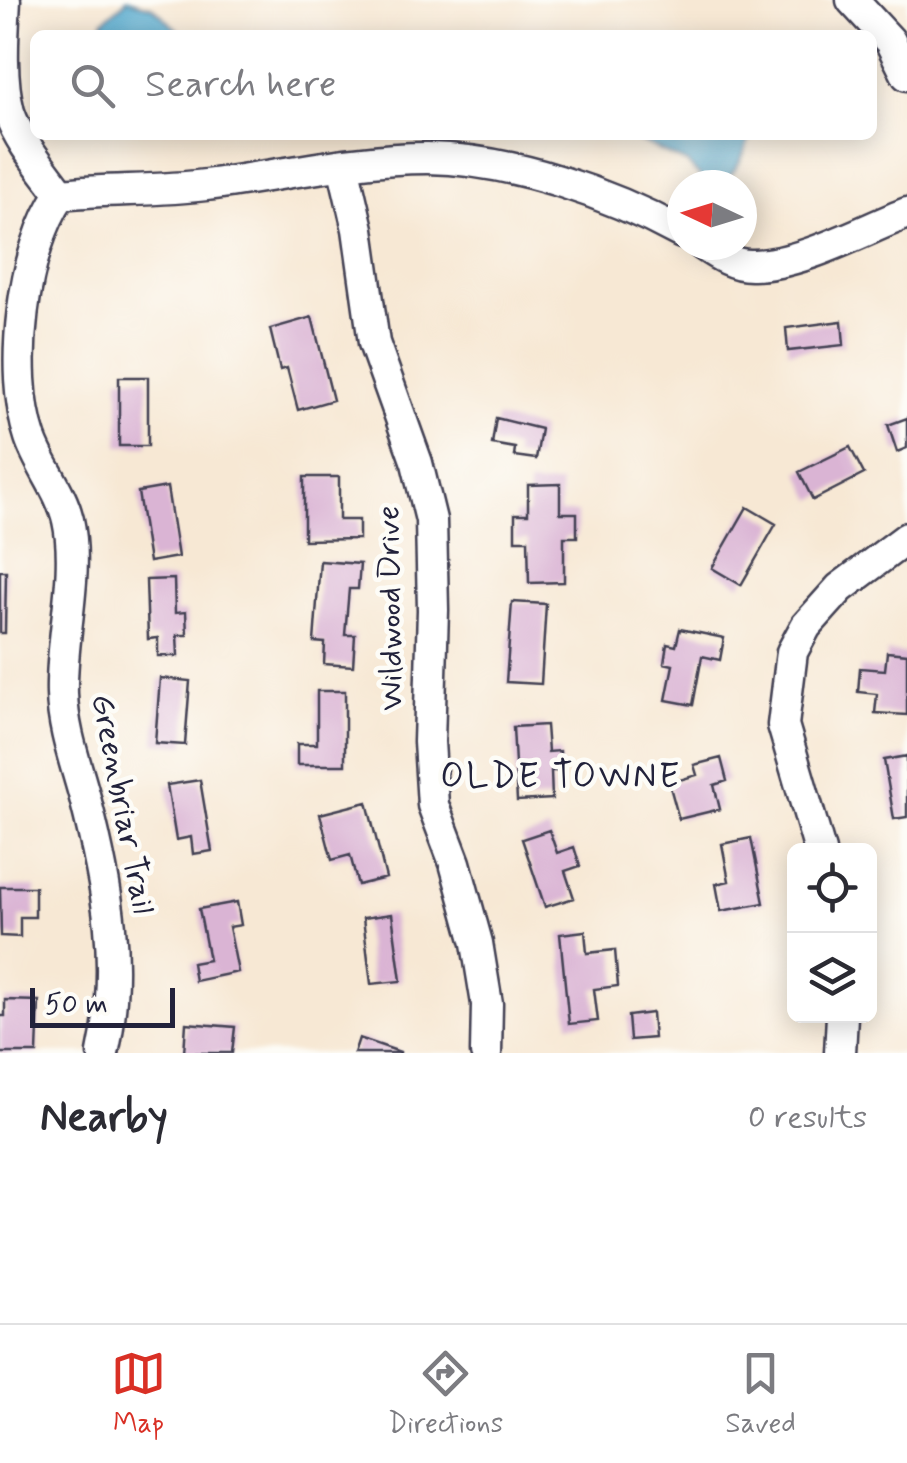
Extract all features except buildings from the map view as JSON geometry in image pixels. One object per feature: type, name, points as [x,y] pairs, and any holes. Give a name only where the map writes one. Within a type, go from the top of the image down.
[{"type":"street","points":[[6,0],[2,52],[9,112],[60,194],[202,185],[343,165],[428,158],[504,168],[582,187],[667,226]]},
{"type":"street","points":[[852,0],[890,41],[907,75]]},
{"type":"street","name":"Wildwood Drive","points":[[343,165],[358,230],[374,343],[417,463],[431,520],[429,742],[433,805],[455,863],[484,975],[486,1053]]},
{"type":"street","name":"Greenbriar Trail","points":[[60,194],[43,222],[20,316],[20,376],[29,436],[68,519],[70,555],[62,695],[68,739],[112,929],[112,1010],[103,1053]]},
{"type":"street","points":[[730,260],[751,266],[807,252],[907,213]]},
{"type":"street","points":[[818,843],[783,725],[792,652],[806,626],[840,588],[907,538]]},
{"type":"street","points":[[840,1053],[842,1023]]},
{"type":"water","points":[[127,0],[153,7],[178,30],[101,30],[104,20]]},
{"type":"water","points":[[637,140],[749,140],[734,170],[694,170],[687,163]]},
{"type":"district","name":"OLDE TOWNE","points":[[561,777]]}]
